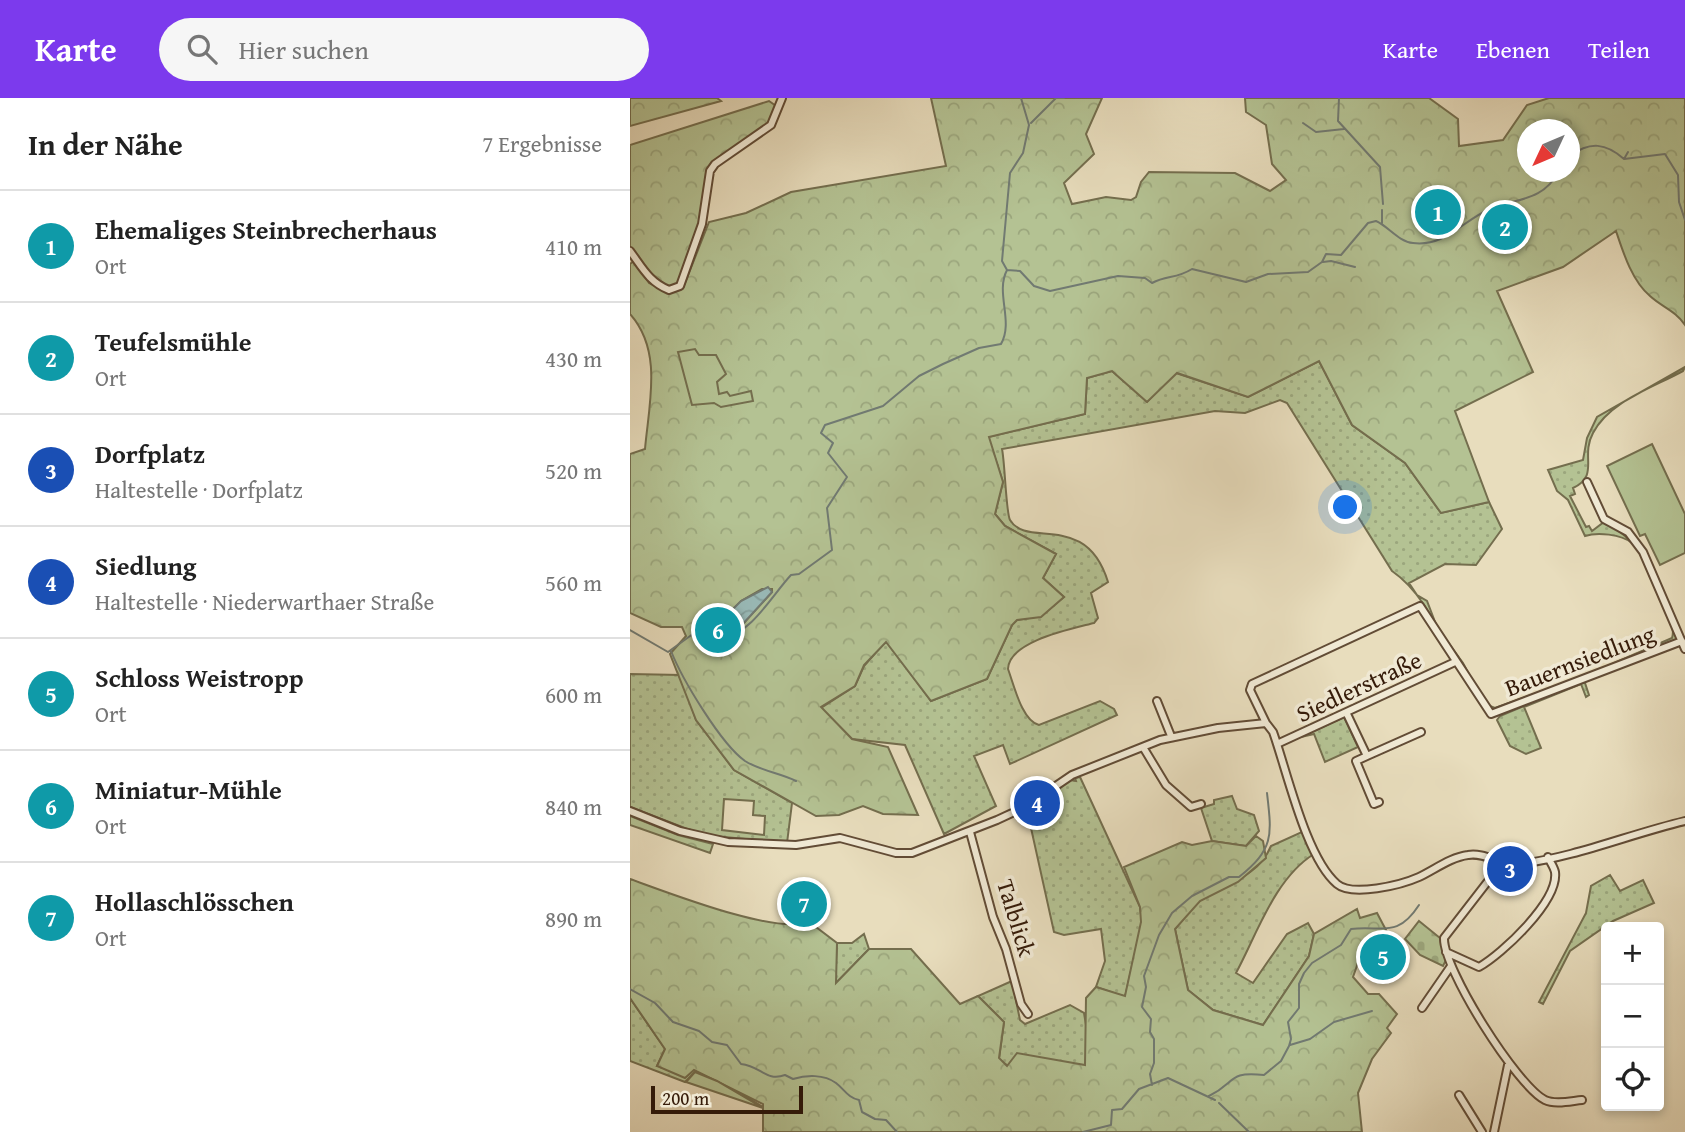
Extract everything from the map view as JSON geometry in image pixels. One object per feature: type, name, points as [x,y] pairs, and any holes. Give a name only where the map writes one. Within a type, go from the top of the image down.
[{"type":"street","points":[[630,251],[652,281],[669,290],[680,286],[707,204],[710,171],[715,164],[771,125],[781,100]]},
{"type":"street","points":[[1587,482],[1604,519],[1628,532],[1643,552],[1684,645]]},
{"type":"street","points":[[1455,662],[1420,606],[1252,684],[1250,690],[1277,744],[1306,831],[1326,871],[1346,890],[1357,891],[1414,879],[1464,856],[1478,855],[1519,864],[1559,856],[1685,821]]},
{"type":"street","name":"Bauernsiedlung","points":[[1455,662],[1491,715],[1684,645]]},
{"type":"street","name":"Siedlerstraße","points":[[1277,744],[1455,662]]},
{"type":"street","points":[[1157,701],[1171,736]]},
{"type":"street","points":[[1347,714],[1367,756]]},
{"type":"street","points":[[630,811],[703,837],[749,844],[796,845],[840,838],[896,853],[912,853],[970,832],[1025,807],[1072,775],[1171,736],[1266,723]]},
{"type":"street","points":[[1379,802],[1374,804],[1356,761],[1421,732]]},
{"type":"street","points":[[1143,747],[1169,788],[1192,807],[1201,804]]},
{"type":"street","name":"Talblick","points":[[970,832],[993,917],[1006,949],[1021,1004],[1028,1014]]},
{"type":"street","points":[[1446,952],[1474,967],[1486,963],[1537,917],[1554,883],[1554,868],[1559,856]]},
{"type":"street","points":[[1548,857],[1554,868]]},
{"type":"street","points":[[1496,860],[1492,876],[1444,938],[1451,966],[1508,1065],[1547,1101],[1582,1100]]},
{"type":"street","points":[[1422,1008],[1451,966]]},
{"type":"street","points":[[1494,1132],[1508,1065]]},
{"type":"street","points":[[1459,1095],[1482,1132]]},
{"type":"green space","points":[[630,98],[717,98],[721,101],[630,126]]},
{"type":"green space","points":[[931,98],[1102,98],[1086,134],[1094,154],[1064,183],[1072,204],[1106,197],[1131,200],[1136,197],[1141,182],[1149,172],[1235,173],[1270,191],[1286,180],[1272,164],[1266,125],[1246,112],[1245,98],[1429,98],[1458,119],[1459,146],[1503,140],[1517,120],[1517,182],[1580,182],[1580,119],[1517,119],[1527,105],[1549,98],[1685,98],[1685,325],[1650,296],[1638,282],[1616,231],[1563,267],[1497,291],[1533,372],[1455,411],[1489,502],[1441,513],[1405,463],[1352,425],[1319,361],[1248,397],[1177,373],[1147,402],[1112,371],[1087,378],[1085,414],[989,437],[1003,482],[995,514],[1005,526],[1056,554],[1043,578],[1064,597],[1041,617],[1017,620],[1012,625],[987,679],[931,701],[886,642],[864,665],[855,686],[821,707],[852,739],[888,747],[918,815],[883,814],[863,806],[839,815],[816,816],[734,770],[696,720],[670,654],[686,636],[682,627],[661,627],[630,613],[630,454],[645,449],[651,378],[647,344],[630,314],[630,264],[634,261],[649,283],[670,293],[683,288],[709,222],[746,213],[791,192],[946,166]],"holes":[[[762,589],[772,589],[742,625],[729,620],[728,614],[741,601]]]},
{"type":"green space","points":[[769,101],[779,108],[766,129],[710,171],[707,204],[677,289],[660,287],[630,251],[630,145]]},
{"type":"green space","points":[[695,349],[699,355],[716,355],[726,374],[717,382],[719,394],[727,392],[730,396],[751,391],[753,401],[721,407],[714,403],[692,405],[678,352]]},
{"type":"green space","points":[[1319,361],[1352,425],[1405,463],[1441,513],[1489,502],[1502,529],[1476,565],[1445,564],[1409,583],[1417,595],[1427,601],[1437,626],[1421,600],[1392,571],[1287,403],[1280,400],[1245,413],[1215,411],[1002,449],[1010,520],[1018,528],[1029,532],[1072,538],[1086,546],[1098,560],[1108,582],[1091,593],[1098,618],[1094,623],[1043,638],[1019,651],[1011,659],[1008,669],[1019,702],[1028,717],[1039,725],[1100,701],[1114,709],[1117,715],[1010,764],[1003,745],[974,756],[996,806],[944,834],[905,745],[852,739],[821,708],[855,686],[864,666],[886,641],[931,701],[987,679],[1012,625],[1017,620],[1041,616],[1064,597],[1043,578],[1056,554],[1005,526],[995,514],[1003,482],[988,437],[1085,414],[1087,378],[1112,371],[1147,402],[1176,373],[1248,397]]},
{"type":"green space","points":[[1685,367],[1683,371],[1641,392]]},
{"type":"green space","points":[[1627,400],[1610,412],[1593,433],[1588,450],[1586,477],[1573,488],[1575,494],[1570,496],[1586,527],[1589,526],[1592,531],[1604,522],[1633,543],[1643,556],[1652,570],[1665,600],[1677,634],[1676,640],[1501,710],[1488,709],[1475,693],[1438,628],[1463,663],[1485,704],[1495,708],[1589,674],[1672,638],[1673,630],[1666,604],[1638,550],[1632,543],[1615,536],[1585,536],[1568,500],[1557,491],[1548,470],[1583,460],[1587,438],[1597,417]]},
{"type":"green space","points":[[1652,444],[1685,514],[1685,553],[1660,565],[1645,534],[1640,536],[1607,466]]},
{"type":"green space","points":[[630,674],[681,675],[696,720],[734,770],[792,803],[787,843],[703,835],[630,807]],"holes":[[[724,799],[754,801],[753,815],[765,816],[764,835],[722,830]]]},
{"type":"green space","points":[[1580,683],[1585,683],[1589,695],[1586,697],[1581,684],[1524,707],[1541,748],[1526,754],[1510,746],[1497,720],[1500,716]]},
{"type":"green space","points":[[1344,717],[1358,747],[1325,762],[1314,734],[1301,737]]},
{"type":"green space","points":[[1080,777],[1140,907],[1142,922],[1125,997],[1096,987],[1105,961],[1101,929],[1064,935],[1054,932],[1027,810],[1070,780],[1076,781],[1075,778]]},
{"type":"green space","points":[[1232,796],[1237,809],[1254,815],[1259,831],[1246,846],[1212,841],[1201,808],[1214,804],[1214,800]]},
{"type":"green space","points":[[630,816],[678,835],[713,844],[710,853],[630,825]]},
{"type":"green space","points":[[1304,831],[1314,854],[1300,864],[1278,892],[1236,973],[1253,983],[1287,934],[1308,923],[1314,934],[1309,956],[1263,1025],[1213,1010],[1188,990],[1175,929],[1201,900],[1250,872],[1265,857],[1271,846]]},
{"type":"green space","points":[[1256,836],[1263,841],[1266,858],[1238,882],[1200,901],[1175,929],[1188,990],[1213,1010],[1263,1025],[1309,956],[1314,934],[1357,909],[1360,918],[1377,913],[1387,932],[1364,946],[1353,977],[1368,994],[1379,994],[1397,1014],[1387,1028],[1391,1033],[1372,1059],[1358,1093],[1362,1132],[763,1132],[763,1104],[694,1070],[685,1078],[657,1066],[665,1049],[630,998],[630,879],[749,918],[774,923],[794,924],[808,921],[837,943],[836,983],[869,949],[911,949],[960,1004],[978,996],[1004,1022],[999,1058],[1007,1066],[1017,1053],[1085,1065],[1086,998],[1096,987],[1125,996],[1141,922],[1140,907],[1124,867],[1182,842],[1192,845],[1212,841],[1246,846]]},
{"type":"green space","points":[[1610,875],[1620,891],[1643,880],[1654,903],[1612,922],[1601,922],[1601,929],[1570,951],[1543,1004],[1539,1002],[1586,913],[1591,886]]},
{"type":"green space","points":[[1419,921],[1440,938],[1446,960],[1443,966],[1420,955],[1405,939]]},
{"type":"green space","points":[[864,934],[869,949],[835,984],[837,943],[852,943]]},
{"type":"green space","points":[[1012,981],[1020,1020],[1025,1024],[1070,1005],[1084,1013],[1088,1037],[1085,1066],[1008,1066],[999,1059],[1004,1022],[978,996]]},
{"type":"green space","points":[[630,998],[665,1049],[657,1066],[693,1070],[718,1079],[763,1107],[695,1072],[685,1082],[630,1061]]},
{"type":"green space","points":[[695,1072],[717,1081],[763,1108],[686,1082]]},
{"type":"water","points":[[768,587],[772,592],[741,626],[732,625],[728,614],[741,601]]},
{"type":"waterway","points":[[1007,270],[1002,261],[1010,173],[1023,153],[1029,125],[1021,98]]},
{"type":"waterway","points":[[1031,123],[1056,98],[1064,98]]},
{"type":"waterway","points":[[1339,98],[1338,121],[1380,167],[1383,204]]},
{"type":"waterway","points":[[1303,123],[1316,132],[1344,129]]},
{"type":"waterway","points":[[1580,150],[1591,146],[1604,147],[1624,159],[1665,154],[1678,175],[1679,202],[1685,220]]},
{"type":"waterway","points":[[1624,159],[1628,152]]},
{"type":"waterway","points":[[630,630],[668,652],[697,631],[721,637],[734,634],[761,612],[791,575],[799,574],[832,550],[827,508],[847,477],[828,453],[833,443],[821,433],[825,425],[883,406],[919,376],[979,348],[1001,344],[1006,326],[1003,288],[1007,270],[1020,271],[1034,286],[1050,291],[1118,276],[1145,278],[1152,283],[1192,269],[1246,282],[1268,274],[1308,272],[1322,262],[1326,254],[1341,255],[1368,223],[1376,221],[1408,242],[1435,241],[1480,214],[1500,205],[1528,198],[1552,182]]},
{"type":"waterway","points":[[1382,210],[1382,223]]},
{"type":"waterway","points":[[1323,262],[1331,261],[1355,267]]},
{"type":"waterway","points":[[671,651],[703,710],[735,753],[751,764],[796,781]]},
{"type":"waterway","points":[[1152,1085],[1150,1074],[1154,1063],[1154,1039],[1150,1032],[1151,1019],[1142,1007],[1146,987],[1144,976],[1159,935],[1172,913],[1192,896],[1229,877],[1239,877],[1259,858],[1265,849],[1270,831],[1267,793]]},
{"type":"waterway","points":[[1209,1096],[1238,1076],[1264,1075],[1281,1061],[1291,1039],[1288,1022],[1299,1008],[1299,984],[1312,963],[1341,945],[1351,929],[1396,926],[1411,916],[1419,905]]},
{"type":"waterway","points":[[630,989],[655,1003],[673,1022],[699,1031],[712,1042],[727,1045],[741,1064],[773,1077],[785,1075],[793,1079],[815,1076],[831,1080],[859,1100],[862,1112],[875,1119],[886,1120],[897,1132]]},
{"type":"waterway","points":[[1290,1045],[1310,1039],[1334,1022],[1372,1011]]},
{"type":"waterway","points":[[1083,1132],[1111,1125],[1112,1110],[1122,1109],[1139,1089],[1168,1078],[1215,1100]]},
{"type":"waterway","points":[[1219,1103],[1249,1132]]},
{"type":"place","name":"Ehemaliges Steinbrecherhaus","points":[[1438,212]]},
{"type":"place","name":"Teufelsmühle","points":[[1505,227]]},
{"type":"place","name":"Miniatur-Mühle","points":[[718,630]]},
{"type":"place","name":"Siedlung","points":[[1037,803]]},
{"type":"place","name":"Dorfplatz","points":[[1510,869]]},
{"type":"place","name":"Hollaschlösschen","points":[[804,904]]},
{"type":"place","name":"Schloss Weistropp","points":[[1383,957]]}]
